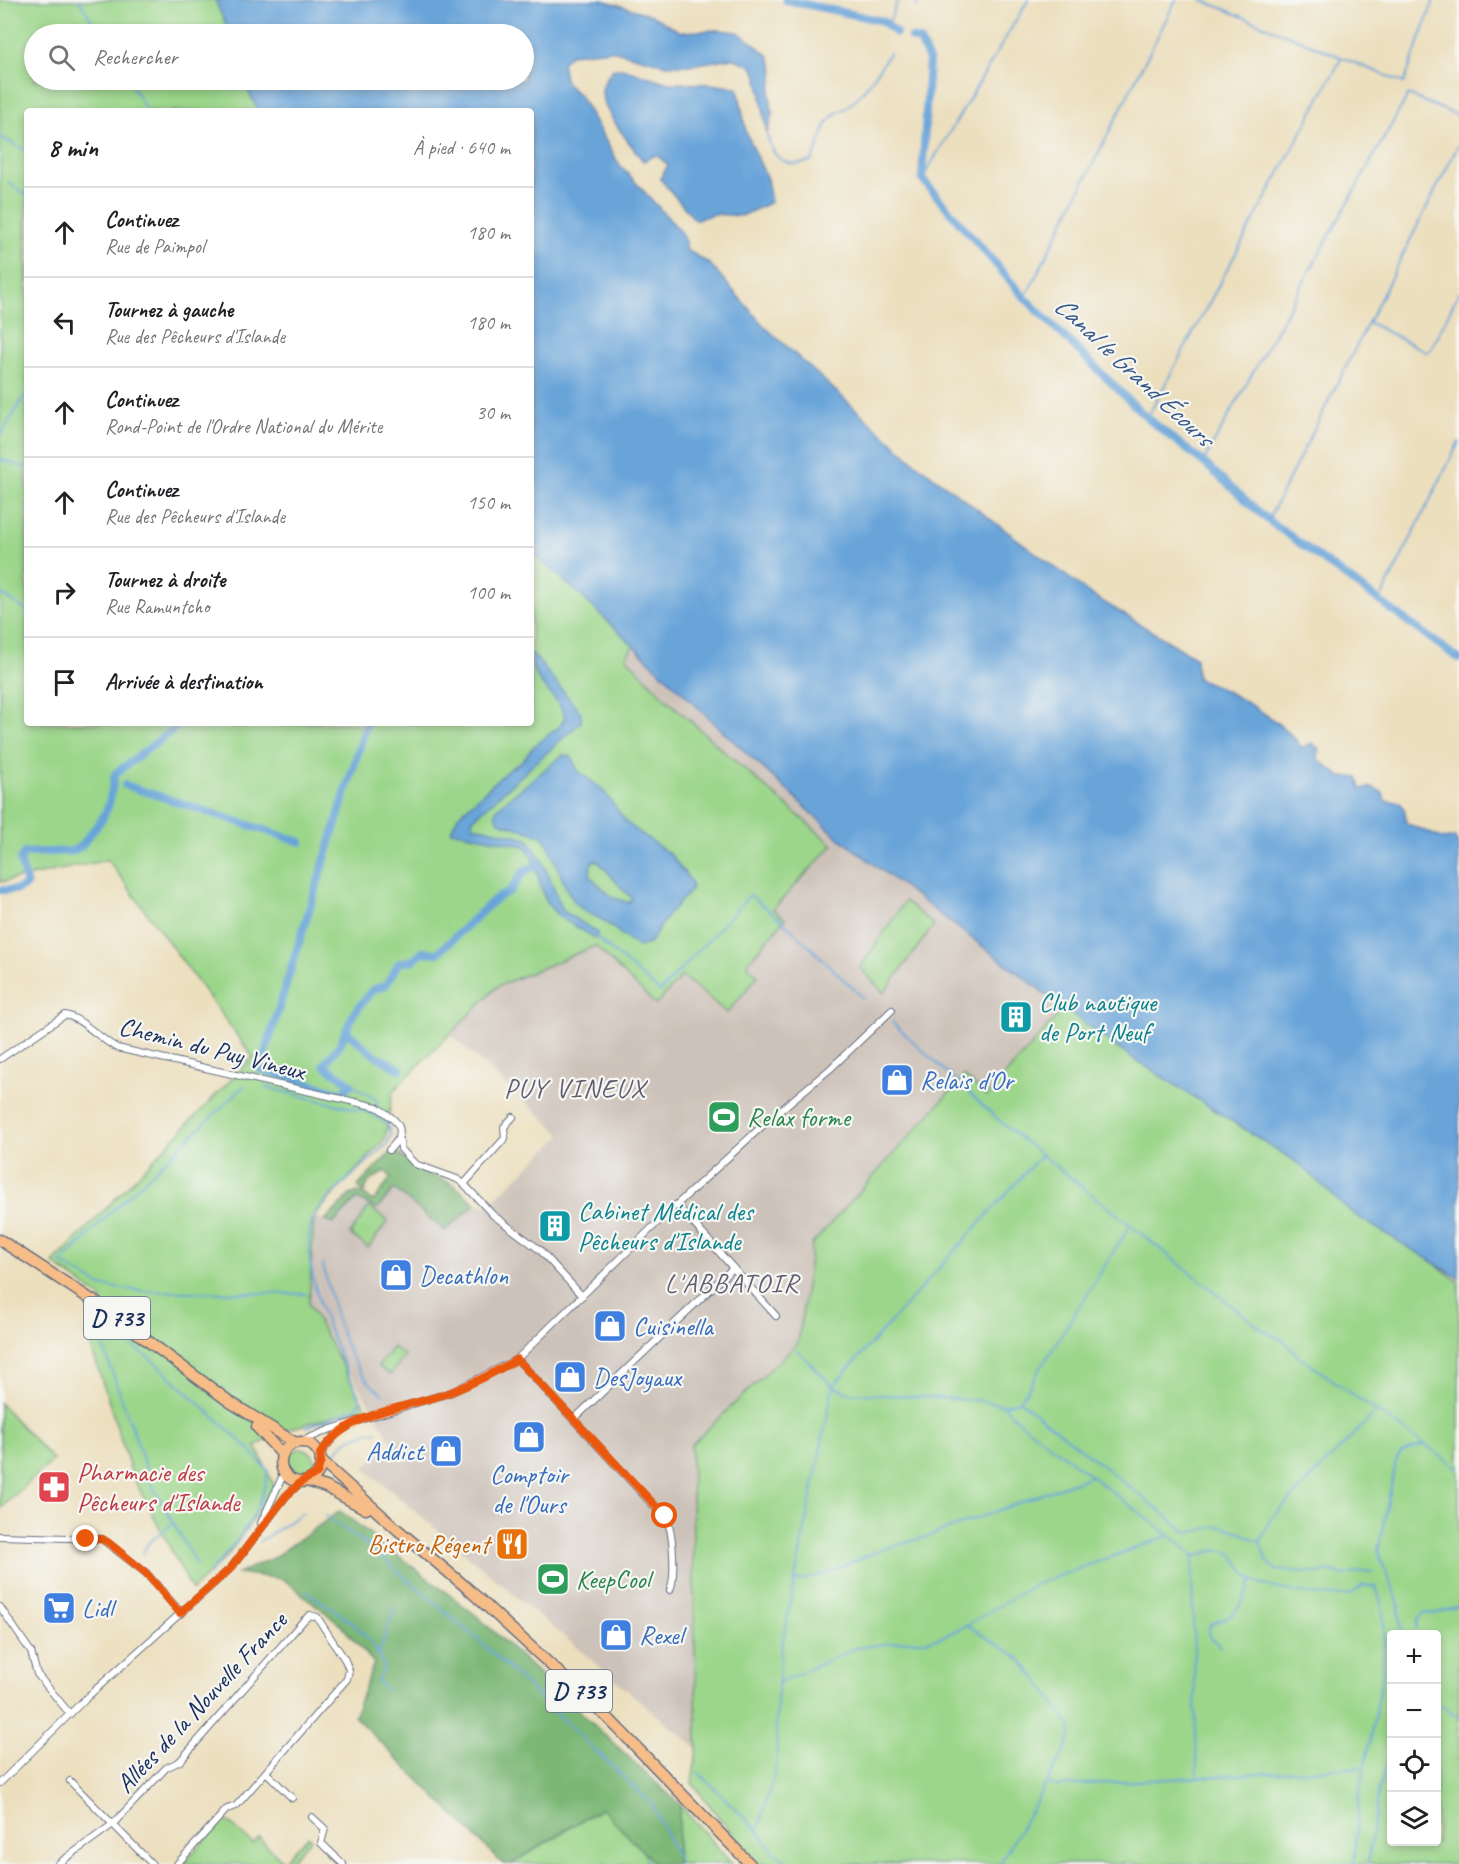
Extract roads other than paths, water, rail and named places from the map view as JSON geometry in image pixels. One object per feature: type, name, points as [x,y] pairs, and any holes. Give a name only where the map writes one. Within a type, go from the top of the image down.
[{"type":"main road","name":"D 733","points":[[0,1240],[98,1304],[230,1402],[269,1438],[282,1454]]},
{"type":"main road","name":"D 733","points":[[230,1402],[298,1442]]},
{"type":"main road","points":[[298,1442],[313,1445],[320,1458],[317,1473],[304,1482],[294,1481],[284,1473],[280,1462],[282,1454],[298,1442]]},
{"type":"main road","name":"D 733","points":[[320,1458],[398,1530],[466,1587],[607,1717],[750,1864]]},
{"type":"main road","name":"D 733","points":[[304,1482],[335,1492],[398,1530]]},
{"type":"street","points":[[298,1442],[360,1419],[452,1392],[517,1359],[677,1205],[771,1118],[822,1076],[892,1010]]},
{"type":"street","name":"Chemin du Puy Vineux","points":[[0,1059],[65,1015],[74,1016],[100,1040],[117,1048],[379,1109],[396,1122],[401,1132],[401,1149],[416,1164],[457,1179],[464,1184]]},
{"type":"street","points":[[513,1117],[504,1128],[505,1138],[464,1184],[493,1215],[540,1250],[582,1296]]},
{"type":"street","points":[[389,1150],[400,1141]]},
{"type":"street","points":[[677,1205],[776,1316]]},
{"type":"street","points":[[574,1419],[732,1268]]},
{"type":"street","points":[[517,1359],[667,1520],[671,1534],[673,1582],[670,1590]]},
{"type":"street","points":[[320,1458],[337,1433],[360,1419]]},
{"type":"street","points":[[250,1542],[278,1490],[284,1473]]},
{"type":"street","points":[[0,1783],[70,1714],[231,1568],[286,1496],[304,1482]]},
{"type":"street","points":[[0,1536],[102,1539],[146,1573],[180,1613]]},
{"type":"street","points":[[0,1607],[31,1652],[37,1674],[70,1714]]},
{"type":"street","name":"Allées de la Nouvelle France","points":[[58,1864],[113,1824],[166,1768],[180,1761],[304,1620],[310,1615],[317,1617],[345,1660],[349,1670],[347,1679],[236,1806],[227,1809],[177,1864]]},
{"type":"street","points":[[266,1772],[292,1798]]},
{"type":"street","points":[[70,1780],[152,1864]]},
{"type":"street","points":[[312,1817],[324,1829],[321,1843],[343,1864]]},
{"type":"water","points":[[215,0],[603,0],[651,15],[681,32],[718,30],[738,32],[769,56],[774,70],[770,93],[772,113],[767,134],[758,78],[752,66],[732,58],[692,65],[667,65],[612,50],[571,54],[562,63],[566,83],[580,96],[619,164],[683,234],[687,250],[710,264],[764,326],[913,461],[1092,595],[1196,658],[1197,678],[1254,707],[1282,727],[1302,748],[1312,743],[1319,749],[1318,759],[1341,777],[1358,777],[1361,789],[1372,787],[1383,793],[1385,801],[1400,802],[1405,811],[1406,823],[1444,839],[1455,837],[1459,848],[1459,1278],[1353,1214],[1298,1163],[1120,1050],[839,838],[576,591],[534,555],[534,108],[257,108],[247,90],[534,90],[534,24],[226,24]]},
{"type":"water","points":[[622,68],[668,83],[711,84],[738,88],[746,132],[767,179],[771,202],[742,216],[714,214],[695,220],[660,179],[668,165],[656,155],[643,161],[607,109],[602,92],[604,83],[612,70]]},
{"type":"water","points":[[534,656],[581,713],[581,722],[472,820],[474,826],[527,838],[542,860],[563,911],[598,933],[595,939],[563,919],[552,909],[544,895],[533,858],[525,846],[451,831],[458,816],[508,770],[521,762],[534,746],[560,726],[565,717],[535,673]]},
{"type":"water","points":[[563,755],[571,756],[578,771],[602,789],[627,823],[672,856],[692,883],[691,890],[668,915],[649,944],[638,947],[601,919],[584,911],[566,888],[548,844],[542,836],[499,822],[495,814],[497,808]],"holes":[[[596,860],[632,898],[629,903],[612,897],[590,876],[591,863]]]},
{"type":"waterway","points":[[79,0],[94,24]]},
{"type":"waterway","name":"Canal le Grand Écours","points":[[786,0],[883,21],[896,33]]},
{"type":"waterway","points":[[888,25],[898,0]]},
{"type":"waterway","points":[[917,8],[918,0]]},
{"type":"waterway","points":[[922,179],[1028,0]]},
{"type":"waterway","points":[[1025,298],[1176,0]]},
{"type":"waterway","points":[[1202,0],[1404,83],[1434,0]]},
{"type":"waterway","name":"Canal le Grand Écours","points":[[911,38],[920,41],[929,60],[922,179],[1025,298],[1147,418],[1203,462],[1268,520],[1459,659]]},
{"type":"waterway","points":[[767,134],[772,150],[782,160],[794,164],[811,161],[830,120],[859,96],[890,52]]},
{"type":"waterway","points":[[1147,418],[1341,59]]},
{"type":"waterway","points":[[134,90],[145,108]]},
{"type":"waterway","points":[[1203,462],[1408,95],[1459,116]]},
{"type":"waterway","points":[[0,137],[24,149]]},
{"type":"waterway","points":[[1268,520],[1459,144]]},
{"type":"waterway","points":[[8,182],[24,194]]},
{"type":"waterway","points":[[1368,322],[1427,352],[1431,349],[1459,292]]},
{"type":"waterway","points":[[0,436],[24,397]]},
{"type":"waterway","points":[[1379,602],[1459,442]]},
{"type":"waterway","points":[[0,459],[24,467]]},
{"type":"waterway","points":[[0,593],[24,609]]},
{"type":"waterway","points":[[0,890],[17,890],[27,885],[20,860],[24,853],[73,851],[81,846],[102,819],[109,804],[115,774],[178,726]]},
{"type":"waterway","points":[[366,726],[260,1069],[342,1093],[351,1084],[324,1065],[340,1044],[354,1013],[372,990],[386,985],[399,963],[414,960],[422,952],[438,953],[495,899],[510,891],[524,871],[538,865]]},
{"type":"waterway","points":[[125,785],[301,842]]},
{"type":"waterway","points":[[595,936],[660,992],[750,895],[786,924],[863,998]]},
{"type":"waterway","points":[[892,1022],[1004,1125],[1264,1331],[1284,1341],[1297,1355],[1459,1469]]},
{"type":"waterway","points":[[346,1031],[373,1054],[400,1069]]},
{"type":"waterway","points":[[351,1084],[378,1101],[378,1105]]},
{"type":"waterway","points":[[244,1086],[107,1216],[61,1263],[101,1286],[142,1291],[306,1294]]},
{"type":"waterway","points":[[265,1087],[371,1113],[388,1125],[391,1135],[386,1145],[335,1191],[314,1216],[309,1236],[314,1284],[331,1336],[361,1400],[356,1408],[307,1427]]},
{"type":"waterway","points":[[758,1831],[777,1764],[776,1717],[781,1650],[833,1386],[1042,1154]]},
{"type":"waterway","points":[[798,1351],[833,1386],[848,1393],[975,1400],[1004,1405],[1020,1401],[1129,1227]]},
{"type":"waterway","points":[[323,1265],[342,1336],[359,1369],[383,1394]]},
{"type":"waterway","points":[[98,1332],[153,1487],[197,1565]]},
{"type":"waterway","points":[[113,1333],[151,1359],[248,1448],[268,1471],[254,1514],[238,1539],[209,1574]]},
{"type":"waterway","points":[[1021,1402],[1187,1532],[1221,1527],[1238,1532],[1260,1542],[1266,1560],[1276,1570],[1318,1573],[1330,1571],[1344,1576],[1362,1571],[1373,1572]]},
{"type":"waterway","points":[[1005,1406],[1013,1417],[1177,1541],[1194,1557]]},
{"type":"waterway","points":[[1260,1542],[1270,1520],[1377,1411]]},
{"type":"waterway","points":[[348,1477],[334,1456],[342,1445],[352,1438],[377,1431]]},
{"type":"waterway","points":[[1402,1630],[1398,1601],[1378,1552],[1396,1461],[1401,1453],[1425,1444]]},
{"type":"waterway","points":[[795,1581],[819,1576],[880,1550],[929,1536],[1091,1476]]},
{"type":"waterway","points":[[260,1541],[304,1512]]},
{"type":"waterway","points":[[326,1516],[365,1543],[485,1646],[653,1805],[680,1864]]},
{"type":"waterway","points":[[142,1554],[149,1542],[173,1523]]},
{"type":"waterway","points":[[778,1683],[856,1648],[906,1641],[926,1641],[942,1637],[967,1625],[1034,1585],[1168,1536]]},
{"type":"waterway","points":[[1194,1557],[1212,1551],[1226,1551],[1236,1558],[1245,1574],[1253,1580],[1272,1587],[1299,1592],[1339,1596],[1348,1595],[1363,1585],[1376,1587],[1385,1634],[1384,1661],[1376,1715],[1360,1791],[1354,1864]]},
{"type":"waterway","points":[[1194,1557],[1192,1578],[1197,1776]]},
{"type":"waterway","points":[[1221,1647],[1210,1637],[1209,1627],[1234,1613],[1253,1580]]},
{"type":"waterway","points":[[306,1591],[352,1623],[371,1642],[384,1667],[377,1680],[387,1691]]},
{"type":"waterway","points":[[1416,1629],[1418,1619],[1424,1613],[1433,1614],[1459,1606]]},
{"type":"waterway","points":[[378,1655],[396,1607]]},
{"type":"waterway","points":[[967,1625],[1018,1657],[1043,1687],[1070,1726],[1070,1737],[1066,1749],[1000,1864]]},
{"type":"waterway","points":[[1441,1706],[1459,1718]]},
{"type":"waterway","points":[[1368,1864],[1379,1789],[1389,1759],[1391,1738]]},
{"type":"waterway","points":[[1047,1783],[1056,1786],[1364,1767]]},
{"type":"waterway","points":[[698,1772],[758,1831],[775,1853],[791,1864]]},
{"type":"waterway","points":[[645,1859],[648,1864]]},
{"type":"waterway","points":[[1327,1864],[1353,1864]]},
{"type":"place","name":"Club nautique de Port Neuf","points":[[1016,1017]]},
{"type":"place","name":"Relais d'Or","points":[[897,1080]]},
{"type":"place","name":"Relax forme","points":[[724,1117]]},
{"type":"place","name":"Cabinet Médical des Pêcheurs d'Islande","points":[[555,1226]]},
{"type":"place","name":"Decathlon","points":[[396,1275]]},
{"type":"place","name":"Cuisinella","points":[[610,1326]]},
{"type":"place","name":"DesJoyaux","points":[[570,1377]]},
{"type":"place","name":"Comptoir de l'Ours","points":[[529,1437]]},
{"type":"place","name":"Addict","points":[[446,1451]]},
{"type":"place","name":"Pharmacie des Pêcheurs d'Islande","points":[[54,1487]]},
{"type":"place","name":"Bistro Régent","points":[[512,1544]]},
{"type":"place","name":"KeepCool","points":[[553,1579]]},
{"type":"place","name":"Lidl","points":[[59,1608]]},
{"type":"place","name":"Rexel","points":[[616,1635]]},
{"type":"district","name":"PUY VINEUX","points":[[575,1088]]},
{"type":"district","name":"L'ABBATOIR","points":[[732,1283]]}]
